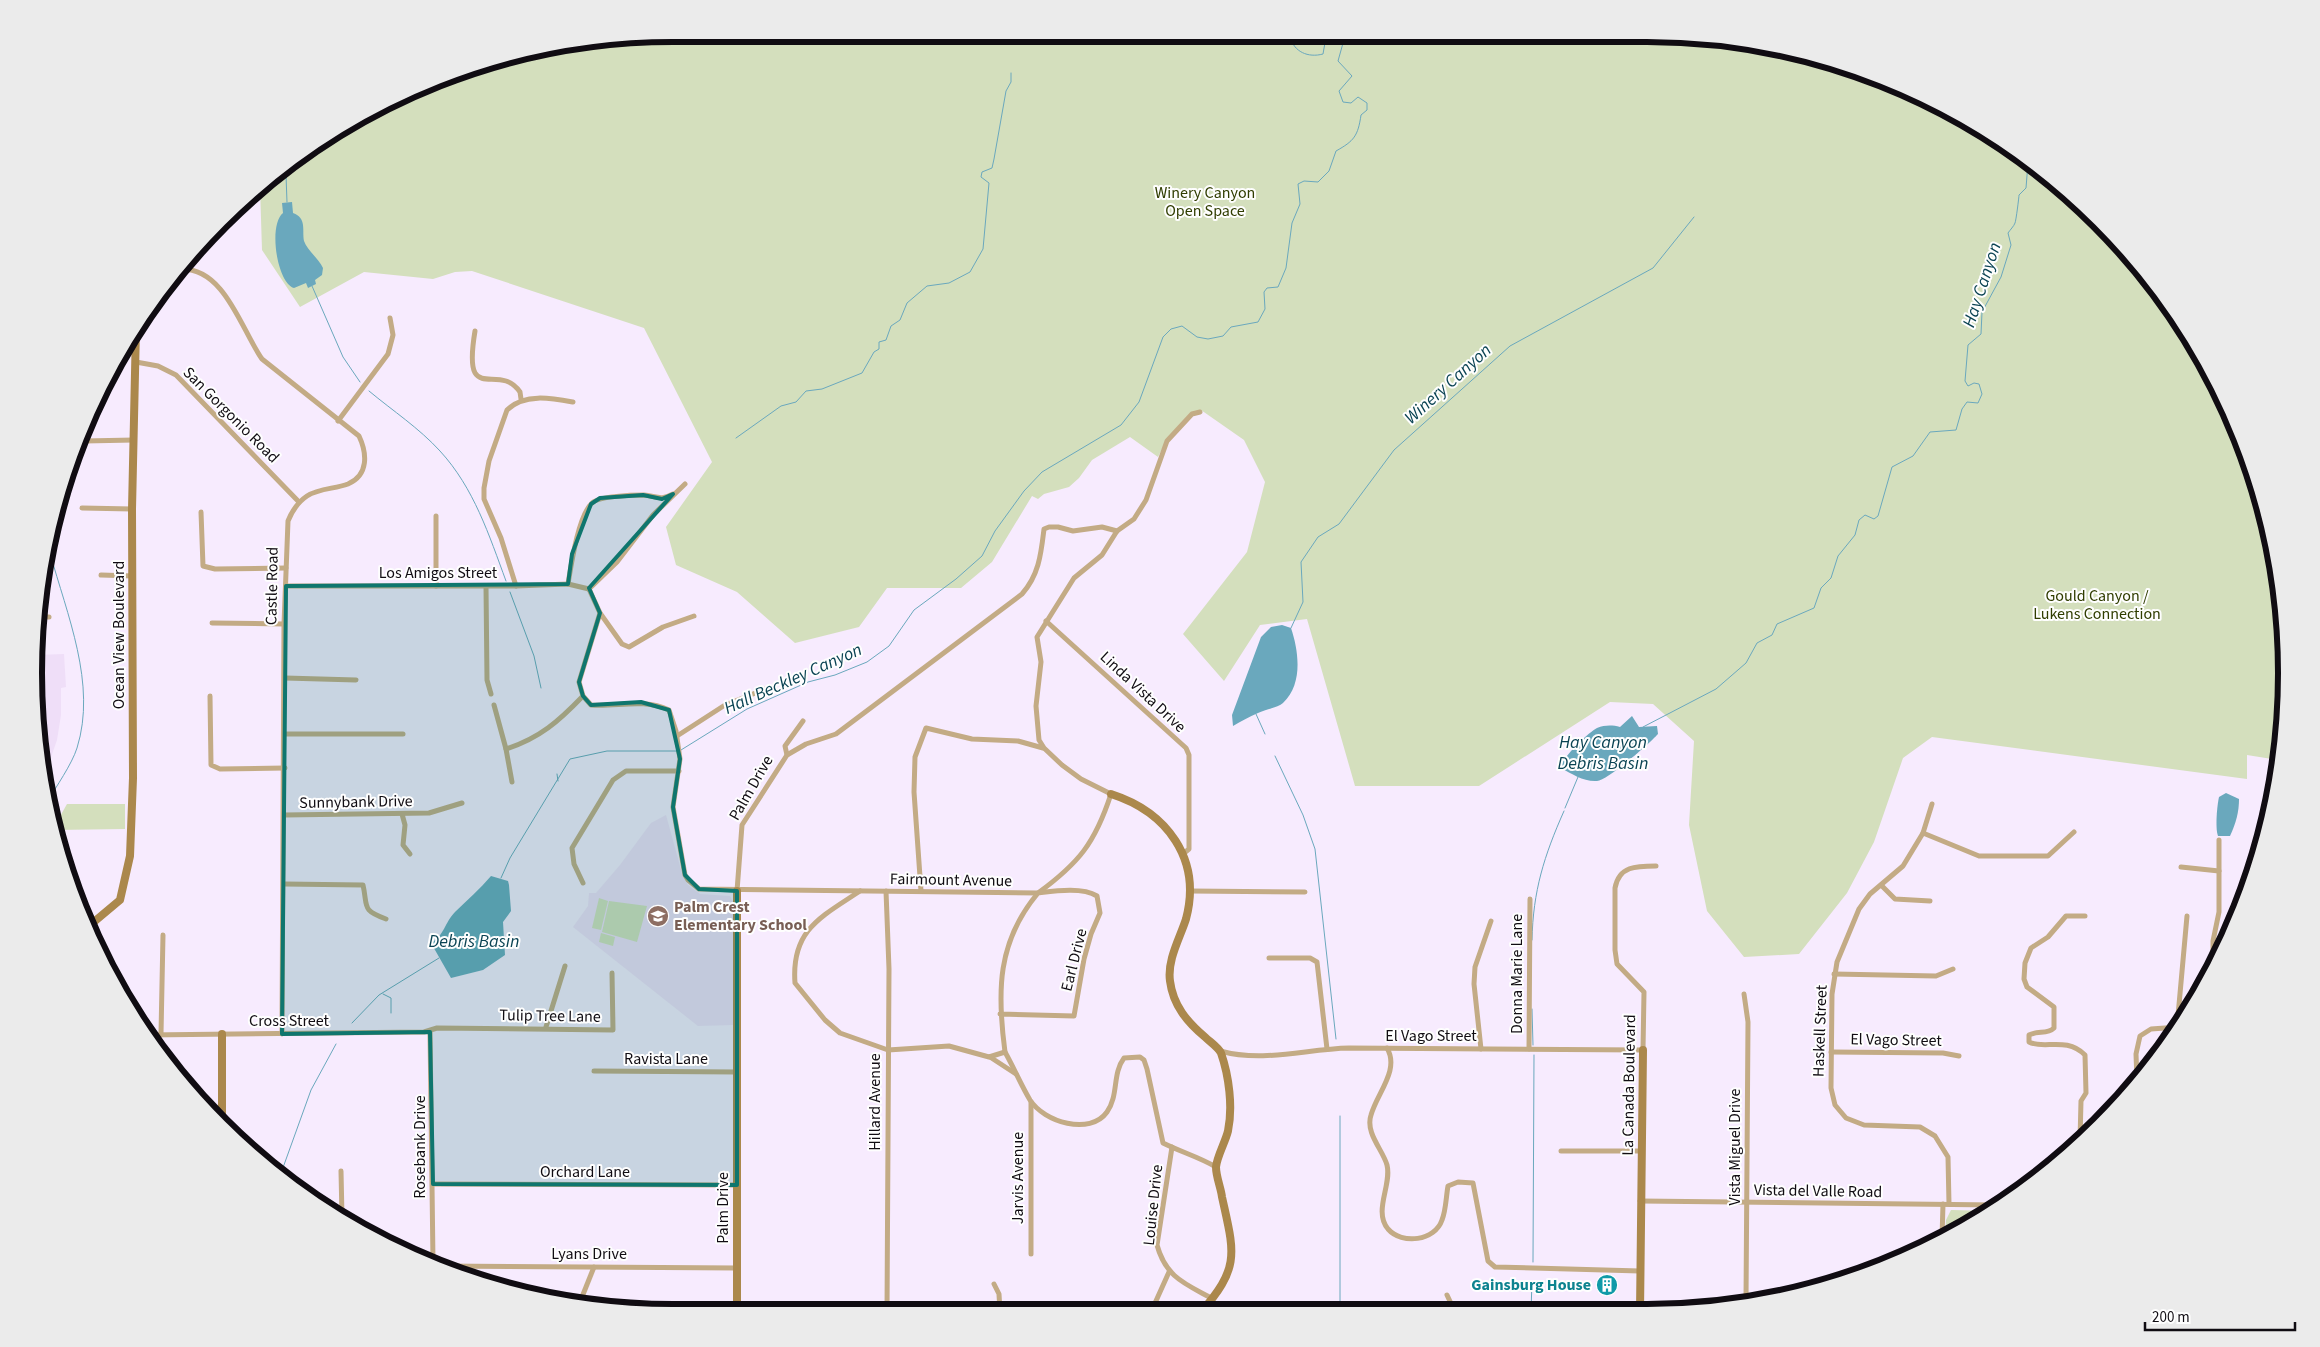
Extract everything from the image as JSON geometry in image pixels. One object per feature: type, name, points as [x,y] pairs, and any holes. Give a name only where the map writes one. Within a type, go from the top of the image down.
[{"type":"street","points":[[188,271],[203,275],[225,293],[250,342],[262,358],[359,436],[366,450],[364,465],[359,475],[349,484],[308,495],[299,502]]},
{"type":"street","points":[[338,421],[385,360],[392,342],[390,318]]},
{"type":"street","points":[[475,331],[471,355],[472,368],[475,375],[481,378],[510,383],[520,392],[520,400]]},
{"type":"street","name":"Ocean View Boulevard","points":[[94,922],[120,900],[130,856],[133,778],[132,509],[136,344]]},
{"type":"street","name":"San Gorgonio Road","points":[[136,362],[158,366],[176,375],[299,502]]},
{"type":"street","points":[[516,586],[501,538],[484,499],[489,461],[508,410],[520,400],[559,399],[572,402]]},
{"type":"street","points":[[1200,412],[1192,414],[1167,441],[1146,500],[1134,519],[1117,531],[1102,555],[1074,578],[1037,637],[1041,662],[1036,706],[1039,740],[1044,748],[1081,779],[1111,794],[1133,802],[1151,813],[1172,835],[1183,854],[1190,891],[1186,917],[1171,965],[1170,979],[1181,1012],[1192,1026],[1220,1051],[1230,1102],[1228,1131],[1216,1167],[1232,1257],[1228,1273],[1208,1304]]},
{"type":"street","points":[[88,441],[134,440]]},
{"type":"street","points":[[685,484],[652,515],[617,562],[590,589],[600,613],[622,644],[629,647],[663,627],[694,616]]},
{"type":"street","points":[[568,584],[572,554],[591,504],[600,498],[643,495],[662,499],[673,494]]},
{"type":"street","name":"Castle Road","points":[[282,1034],[285,768],[284,624],[288,520],[299,502]]},
{"type":"street","points":[[82,508],[132,509]]},
{"type":"street","points":[[201,512],[203,566],[215,570],[286,568]]},
{"type":"street","points":[[436,516],[436,586]]},
{"type":"street","name":"Palm Drive","points":[[736,1304],[737,891],[742,825],[786,755],[806,744],[836,734],[1022,594],[1032,583],[1038,567],[1044,529],[1050,526],[1073,531],[1102,527],[1117,531]]},
{"type":"street","points":[[101,575],[133,576]]},
{"type":"street","name":"Los Amigos Street","points":[[286,586],[516,586],[568,584],[590,589]]},
{"type":"street","points":[[486,586],[487,680],[491,694]]},
{"type":"street","points":[[506,749],[528,742],[557,722],[583,696],[579,682],[600,613]]},
{"type":"street","name":"Linda Vista Drive","points":[[1046,621],[1186,748],[1189,755],[1191,832],[1189,850],[1183,854]]},
{"type":"street","points":[[212,623],[284,624]]},
{"type":"street","points":[[285,678],[356,680]]},
{"type":"street","points":[[677,736],[730,702],[768,688]]},
{"type":"street","points":[[210,696],[211,765],[220,769],[285,768]]},
{"type":"street","name":"Fairmount Avenue","points":[[583,696],[591,705],[608,706],[641,702],[656,704],[669,710],[677,736],[680,759],[673,807],[685,875],[688,880],[700,889],[737,891],[1038,893]]},
{"type":"street","points":[[494,705],[506,749],[512,782]]},
{"type":"street","points":[[786,755],[785,746],[803,721]]},
{"type":"street","points":[[921,891],[914,792],[915,757],[926,728],[972,739],[1018,740],[1044,748]]},
{"type":"street","points":[[285,734],[403,734]]},
{"type":"street","points":[[583,883],[574,864],[572,848],[613,780],[626,771],[679,771]]},
{"type":"street","points":[[1111,794],[1098,829],[1087,848],[1075,863],[1038,893],[1012,934],[1004,956],[999,992],[1005,1052],[1031,1102],[1060,1122],[1090,1125],[1106,1114],[1112,1103],[1116,1094],[1118,1066],[1128,1056],[1140,1057],[1144,1060],[1147,1069],[1163,1143],[1200,1157],[1216,1167]]},
{"type":"street","name":"Sunnybank Drive","points":[[284,815],[429,813],[462,803]]},
{"type":"street","name":"Haskell Street","points":[[1932,804],[1923,833],[1903,866],[1882,886],[1870,894],[1859,909],[1834,974],[1831,1052],[1832,1097],[1840,1112],[1846,1118],[1864,1125],[1920,1127],[1941,1141],[1948,1157],[1943,1230]]},
{"type":"street","points":[[402,814],[405,825],[403,845],[410,854]]},
{"type":"street","points":[[1923,833],[1979,856],[1999,857],[2048,856],[2074,832]]},
{"type":"street","points":[[2212,952],[2212,941],[2219,912],[2219,840]]},
{"type":"street","name":"La Canada Boulevard","points":[[1640,1304],[1640,1151],[1644,992],[1620,968],[1615,950],[1614,888],[1616,879],[1621,872],[1637,866],[1656,866]]},
{"type":"street","points":[[2181,867],[2220,870]]},
{"type":"street","points":[[284,884],[362,885],[365,906],[370,913],[386,919]]},
{"type":"street","points":[[1882,886],[1895,899],[1930,902]]},
{"type":"street","points":[[860,891],[814,921],[795,954],[795,983],[825,1020],[840,1033],[888,1050],[949,1046],[989,1057],[1019,1076]]},
{"type":"street","name":"Hillard Avenue","points":[[886,891],[889,969],[887,1304]]},
{"type":"street","name":"Earl Drive","points":[[1000,1014],[1074,1016],[1084,959],[1091,934],[1100,914],[1100,906],[1097,896],[1088,892],[1053,891],[1038,893]]},
{"type":"street","points":[[1190,891],[1304,892]]},
{"type":"street","name":"Donna Marie Lane","points":[[1529,1049],[1530,899]]},
{"type":"street","points":[[2080,1132],[2081,1102],[2086,1093],[2085,1055],[2080,1050],[2058,1043],[2033,1045],[2029,1042],[2029,1035],[2034,1032],[2045,1033],[2054,1028],[2054,1007],[2033,993],[2027,987],[2024,979],[2025,963],[2031,948],[2048,937],[2066,916],[2085,916]]},
{"type":"street","points":[[2179,1011],[2186,916]]},
{"type":"street","name":"Donna Marie Lane","points":[[1481,1049],[1474,984],[1475,967],[1491,920]]},
{"type":"street","points":[[161,1034],[163,935]]},
{"type":"street","points":[[1269,958],[1310,958],[1317,962],[1327,1048]]},
{"type":"street","points":[[546,1028],[565,966]]},
{"type":"street","points":[[1834,974],[1936,976],[1953,970]]},
{"type":"street","name":"Tulip Tree Lane","points":[[430,1031],[437,1028],[613,1030],[612,973]]},
{"type":"street","name":"Vista Miguel Drive","points":[[1744,994],[1748,1022],[1746,1296]]},
{"type":"street","points":[[2137,1071],[2136,1054],[2140,1036],[2151,1029],[2168,1028]]},
{"type":"street","name":"Cross Street","points":[[156,1034],[430,1031]]},
{"type":"street","name":"Rosebank Drive","points":[[430,1031],[433,1256]]},
{"type":"street","points":[[222,1034],[222,1115]]},
{"type":"street","name":"El Vago Street","points":[[1220,1051],[1241,1057],[1272,1057],[1327,1048],[1643,1050]]},
{"type":"street","points":[[1387,1048],[1392,1057],[1392,1067],[1370,1118],[1375,1142],[1387,1166],[1382,1216],[1388,1229],[1402,1238],[1417,1240],[1432,1233],[1442,1222],[1448,1186],[1458,1182],[1473,1183],[1488,1261],[1495,1267],[1640,1271]]},
{"type":"street","points":[[989,1057],[1005,1052]]},
{"type":"street","name":"El Vago Street","points":[[1831,1052],[1943,1053],[1959,1056]]},
{"type":"street","name":"Ravista Lane","points":[[594,1071],[737,1072]]},
{"type":"street","name":"Jarvis Avenue","points":[[1031,1102],[1031,1254]]},
{"type":"street","name":"Louise Drive","points":[[1169,1272],[1161,1258],[1157,1245],[1172,1147]]},
{"type":"street","points":[[1561,1151],[1640,1151]]},
{"type":"street","points":[[341,1171],[342,1210]]},
{"type":"street","name":"Orchard Lane","points":[[433,1184],[737,1185]]},
{"type":"street","name":"Vista del Valle Road","points":[[1640,1201],[1986,1205]]},
{"type":"street","name":"Lyans Drive","points":[[458,1266],[737,1268]]},
{"type":"street","points":[[582,1297],[594,1266]]},
{"type":"street","points":[[1155,1304],[1169,1272],[1213,1299]]},
{"type":"street","points":[[994,1284],[999,1294],[999,1304]]},
{"type":"street","points":[[1447,1295],[1451,1304]]},
{"type":"highlighted area","points":[[673,494],[589,588],[600,613],[579,682],[583,696],[591,705],[641,702],[669,710],[680,759],[673,807],[685,875],[699,889],[737,891],[737,1185],[433,1184],[430,1032],[282,1034],[286,586],[568,584],[572,554],[591,504],[600,498],[643,495],[662,499]]},
{"type":"shaded area","points":[[64,654],[66,687],[61,688],[61,715],[57,740],[49,763],[44,715],[43,655]]},
{"type":"shaded area","name":"Palm Crest Elementary School","points":[[666,815],[683,877],[688,885],[700,894],[730,896],[734,904],[733,1025],[698,1026],[573,927],[588,906],[589,893],[596,893],[620,865],[651,823]]},
{"type":"green space","points":[[674,42],[1646,42],[1729,48],[1810,64],[1849,76],[1926,108],[1962,127],[2031,173],[2093,227],[2121,257],[2171,323],[2193,358],[2212,394],[2244,471],[2256,510],[2272,591],[2276,632],[2278,674],[2271,759],[2247,755],[2247,779],[1932,737],[1903,758],[1874,842],[1847,893],[1799,954],[1744,957],[1707,911],[1689,825],[1694,741],[1653,704],[1610,702],[1479,786],[1355,786],[1307,619],[1260,625],[1224,681],[1183,634],[1247,552],[1265,482],[1244,440],[1201,410],[1195,412],[1164,445],[1158,457],[1130,437],[1092,460],[1079,478],[1069,487],[1044,494],[1038,499],[1032,496],[992,562],[961,588],[887,588],[859,627],[795,643],[737,592],[676,565],[666,527],[712,462],[644,328],[472,271],[455,272],[433,279],[364,272],[300,307],[262,250],[260,196],[289,173],[358,127],[394,108],[471,76],[510,64],[591,48]]},
{"type":"green space","points":[[67,804],[125,804],[125,829],[62,830],[60,817]]},
{"type":"green space","points":[[599,898],[608,901],[601,930],[592,928]]},
{"type":"green space","points":[[609,901],[647,906],[637,942],[602,932]]},
{"type":"green space","points":[[601,933],[615,937],[613,946],[599,942]]},
{"type":"green space","points":[[1951,1210],[1977,1211],[1945,1229],[1946,1220]]},
{"type":"water","points":[[292,202],[293,213],[302,221],[304,241],[323,268],[322,275],[315,280],[316,284],[308,288],[306,283],[294,288],[288,284],[283,276],[276,253],[276,229],[278,219],[283,213],[282,203]]},
{"type":"water","points":[[1282,625],[1291,628],[1296,647],[1298,667],[1294,687],[1281,705],[1245,719],[1233,726],[1232,715],[1261,637],[1271,627]]},
{"type":"water","name":"Hay Canyon Debris Basin","points":[[1632,716],[1639,727],[1657,726],[1658,734],[1610,775],[1597,781],[1592,781],[1578,777],[1561,768],[1570,752],[1597,728],[1606,726],[1620,727]]},
{"type":"water","points":[[2226,793],[2239,799],[2238,813],[2230,836],[2218,836],[2216,823],[2218,801],[2219,797]]},
{"type":"water","name":"Debris Basin","points":[[491,876],[508,881],[509,885],[511,911],[503,922],[505,955],[483,970],[451,978],[431,943],[439,937],[455,912]]},
{"type":"waterway","name":"Hall Beckley Canyon","points":[[1292,42],[1302,53],[1312,55],[1323,54],[1325,42]]},
{"type":"waterway","name":"Hall Beckley Canyon","points":[[681,750],[747,709],[808,682],[835,675],[867,662],[889,646],[914,610],[956,579],[982,556],[995,531],[1024,491],[1042,472],[1121,425],[1139,402],[1163,337],[1171,329],[1182,326],[1197,337],[1208,339],[1223,336],[1231,327],[1258,322],[1265,309],[1264,292],[1267,288],[1278,287],[1286,268],[1292,223],[1300,204],[1298,184],[1304,181],[1318,182],[1329,171],[1336,151],[1351,141],[1357,133],[1361,115],[1367,110],[1367,103],[1358,97],[1351,103],[1343,102],[1339,91],[1352,76],[1338,61],[1343,42]]},
{"type":"waterway","points":[[736,438],[781,406],[796,402],[806,391],[822,389],[862,373],[874,352],[879,349],[879,342],[886,340],[891,326],[900,320],[907,303],[927,286],[949,283],[970,272],[983,249],[989,183],[981,177],[982,172],[992,168],[1006,91],[1011,82],[1011,73]]},
{"type":"waterway","name":"Hay Canyon","points":[[1643,727],[1716,689],[1746,663],[1757,643],[1772,635],[1777,624],[1814,608],[1821,588],[1831,578],[1838,556],[1855,535],[1859,520],[1865,515],[1874,519],[1878,516],[1892,467],[1913,456],[1930,432],[1956,430],[1962,409],[1967,402],[1978,403],[1982,394],[1979,384],[1974,383],[1968,386],[1965,381],[1968,345],[1981,334],[1982,312],[2001,277],[2011,245],[2008,233],[2015,223],[2019,195],[2026,188],[2027,170]]},
{"type":"waterway","points":[[286,175],[287,202]]},
{"type":"waterway","name":"Winery Canyon","points":[[1291,628],[1303,602],[1301,562],[1318,537],[1339,524],[1394,450],[1510,346],[1653,268],[1694,217]]},
{"type":"waterway","points":[[312,286],[343,357],[360,382]]},
{"type":"waterway","points":[[369,391],[423,435],[452,465],[479,513],[506,581]]},
{"type":"waterway","points":[[53,563],[77,650],[84,699],[82,724],[77,748],[68,768],[54,791]]},
{"type":"waterway","points":[[510,592],[534,656],[541,688]]},
{"type":"waterway","points":[[1256,714],[1265,734]]},
{"type":"waterway","name":"Hall Beckley Canyon","points":[[501,878],[510,858],[570,759],[607,751],[677,751]]},
{"type":"waterway","points":[[1275,756],[1303,815],[1315,849],[1336,1039]]},
{"type":"waterway","name":"Hall Beckley Canyon","points":[[557,774],[558,781]]},
{"type":"waterway","points":[[1565,808],[1578,777]]},
{"type":"waterway","points":[[1532,940],[1537,890],[1545,859],[1564,811]]},
{"type":"waterway","points":[[352,1023],[379,995],[439,958]]},
{"type":"waterway","points":[[383,994],[391,998],[391,1013]]},
{"type":"waterway","points":[[1532,1009],[1533,1045]]},
{"type":"waterway","points":[[283,1169],[311,1090],[336,1044]]},
{"type":"waterway","points":[[1533,1262],[1534,1055]]},
{"type":"waterway","points":[[1340,1116],[1340,1304]]},
{"type":"waterway","points":[[1531,1304],[1532,1281]]},
{"type":"place","name":"Palm Crest Elementary School","points":[[658,916]]},
{"type":"place","name":"Gainsburg House","points":[[1607,1285]]},
{"type":"park label","name":"Winery Canyon Open Space","points":[[1205,202]]},
{"type":"park label","name":"Gould Canyon / Lukens Connection","points":[[2097,605]]}]
